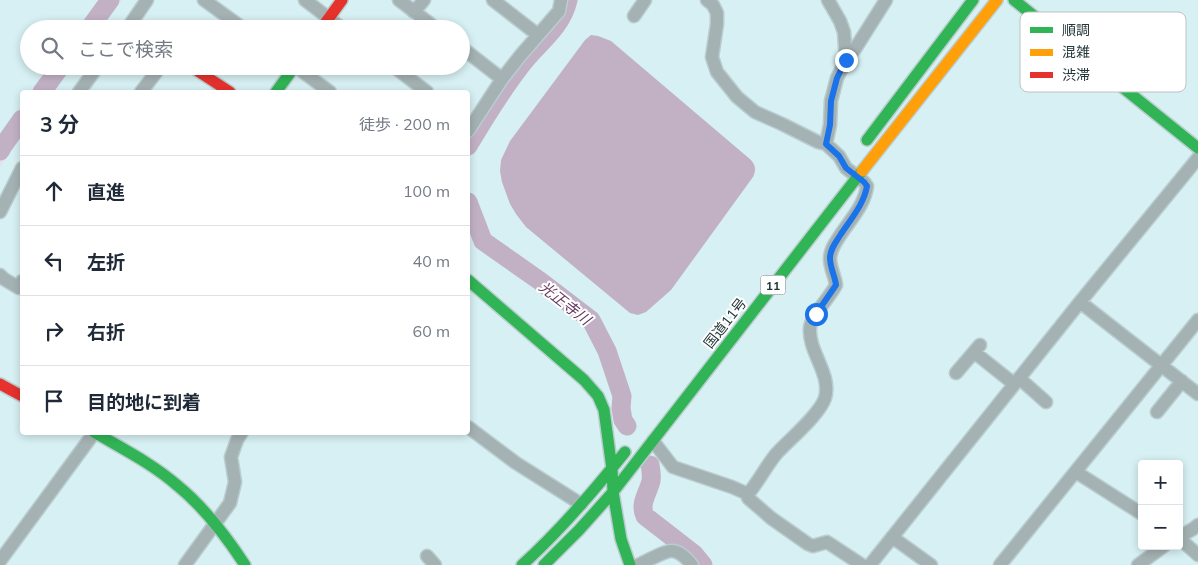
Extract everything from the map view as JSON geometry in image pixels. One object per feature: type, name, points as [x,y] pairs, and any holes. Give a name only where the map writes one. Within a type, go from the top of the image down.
[{"type":"main road","points":[[328,20],[342,0]]},
{"type":"main road","points":[[863,145],[973,0]]},
{"type":"main road","name":"国道11号","points":[[544,565],[613,492],[997,0]]},
{"type":"main road","points":[[1014,0],[1029,12]]},
{"type":"main road","points":[[204,75],[227,90]]},
{"type":"main road","points":[[277,90],[288,75]]},
{"type":"main road","points":[[1128,92],[1198,148]]},
{"type":"main road","points":[[470,282],[584,380],[598,396],[604,410],[612,469],[613,492],[621,539],[630,565]]},
{"type":"main road","points":[[0,384],[20,395]]},
{"type":"main road","points":[[99,435],[142,460],[167,477],[192,498],[216,524],[245,565]]},
{"type":"main road","points":[[522,565],[549,540],[612,469],[634,440]]},
{"type":"street","points":[[135,20],[147,0]]},
{"type":"street","points":[[204,0],[232,20]]},
{"type":"street","points":[[305,0],[322,20]]},
{"type":"street","points":[[399,0],[425,20]]},
{"type":"street","points":[[414,12],[424,0]]},
{"type":"street","points":[[493,0],[538,35]]},
{"type":"street","points":[[470,125],[502,78],[559,11],[561,0]]},
{"type":"street","points":[[634,16],[645,0]]},
{"type":"street","points":[[707,0],[713,4],[718,13],[712,57],[717,72],[738,97],[755,112],[826,144],[839,156],[846,168],[867,186],[861,204],[833,247],[830,265],[836,285],[810,326],[811,339],[826,384],[825,399],[815,414],[777,454],[748,494]]},
{"type":"street","points":[[828,0],[844,32],[846,60]]},
{"type":"street","points":[[826,144],[830,125],[831,101],[837,78],[846,60],[886,0]]},
{"type":"street","points":[[470,54],[502,78]]},
{"type":"street","points":[[80,90],[91,75]]},
{"type":"street","points":[[143,90],[154,75]]},
{"type":"street","points":[[307,75],[327,90]]},
{"type":"street","points":[[405,75],[425,90]]},
{"type":"street","points":[[870,565],[1016,381],[1198,158]]},
{"type":"street","points":[[0,212],[20,172]]},
{"type":"street","points":[[0,274],[4,279],[19,288],[20,286]]},
{"type":"street","points":[[1080,302],[1198,394]]},
{"type":"street","points":[[1000,565],[1198,320]]},
{"type":"street","points":[[956,373],[977,349],[1016,381],[1046,402]]},
{"type":"street","points":[[1157,412],[1182,381]]},
{"type":"street","points":[[470,428],[516,463],[581,504]]},
{"type":"street","points":[[0,561],[92,435]]},
{"type":"street","points":[[185,565],[230,503],[235,482],[231,457],[240,435]]},
{"type":"street","points":[[652,441],[673,467],[748,494]]},
{"type":"street","points":[[1076,472],[1138,511]]},
{"type":"street","points":[[748,494],[748,498],[771,518],[808,544],[813,546],[827,542],[862,565]]},
{"type":"street","points":[[1183,535],[1198,524]]},
{"type":"street","points":[[892,537],[931,565]]},
{"type":"street","points":[[1183,541],[1198,555]]},
{"type":"street","points":[[638,565],[670,550],[678,552],[692,565]]},
{"type":"street","points":[[1138,565],[1159,550]]},
{"type":"shaded area","points":[[106,0],[122,0],[107,20],[91,20]]},
{"type":"shaded area","points":[[591,35],[611,41],[751,160],[755,168],[753,177],[671,290],[646,312],[638,315],[630,313],[526,227],[510,204],[500,171],[501,160],[510,141],[585,40]]},
{"type":"shaded area","points":[[48,75],[65,75],[53,90],[37,90]]},
{"type":"shaded area","points":[[20,111],[20,135],[0,167],[0,139]]},
{"type":"waterway","points":[[96,20],[110,0]]},
{"type":"waterway","name":"光正寺川","points":[[470,143],[512,77],[560,20],[568,0]]},
{"type":"waterway","points":[[43,90],[54,75]]},
{"type":"waterway","points":[[0,151],[20,122]]},
{"type":"waterway","name":"光正寺川","points":[[470,207],[483,241],[591,320],[607,351],[622,396],[621,408],[623,420],[627,426]]},
{"type":"waterway","name":"光正寺川","points":[[650,465],[651,481],[643,507],[645,516],[694,554],[703,565]]},
{"type":"traffic: fast","points":[[867,140],[973,0]]},
{"type":"traffic: fast","points":[[1014,0],[1029,12]]},
{"type":"traffic: fast","points":[[277,90],[288,75]]},
{"type":"traffic: fast","points":[[1128,92],[1198,148]]},
{"type":"traffic: fast","points":[[544,565],[613,492],[862,171]]},
{"type":"traffic: fast","points":[[470,282],[584,380],[598,396],[604,410],[612,469],[613,492],[621,539],[630,565]]},
{"type":"traffic: fast","points":[[99,435],[148,464],[188,495],[215,523],[245,565]]},
{"type":"traffic: fast","points":[[522,565],[576,511],[625,452]]},
{"type":"traffic: slow","points":[[862,171],[997,0]]},
{"type":"traffic: jam","points":[[328,20],[342,0]]},
{"type":"traffic: jam","points":[[204,75],[227,90]]},
{"type":"traffic: jam","points":[[0,384],[20,395]]},
{"type":"route","points":[[816,314],[836,285],[830,265],[833,247],[861,204],[867,186],[846,168],[839,156],[826,144],[830,125],[831,101],[837,78],[846,60]]}]
